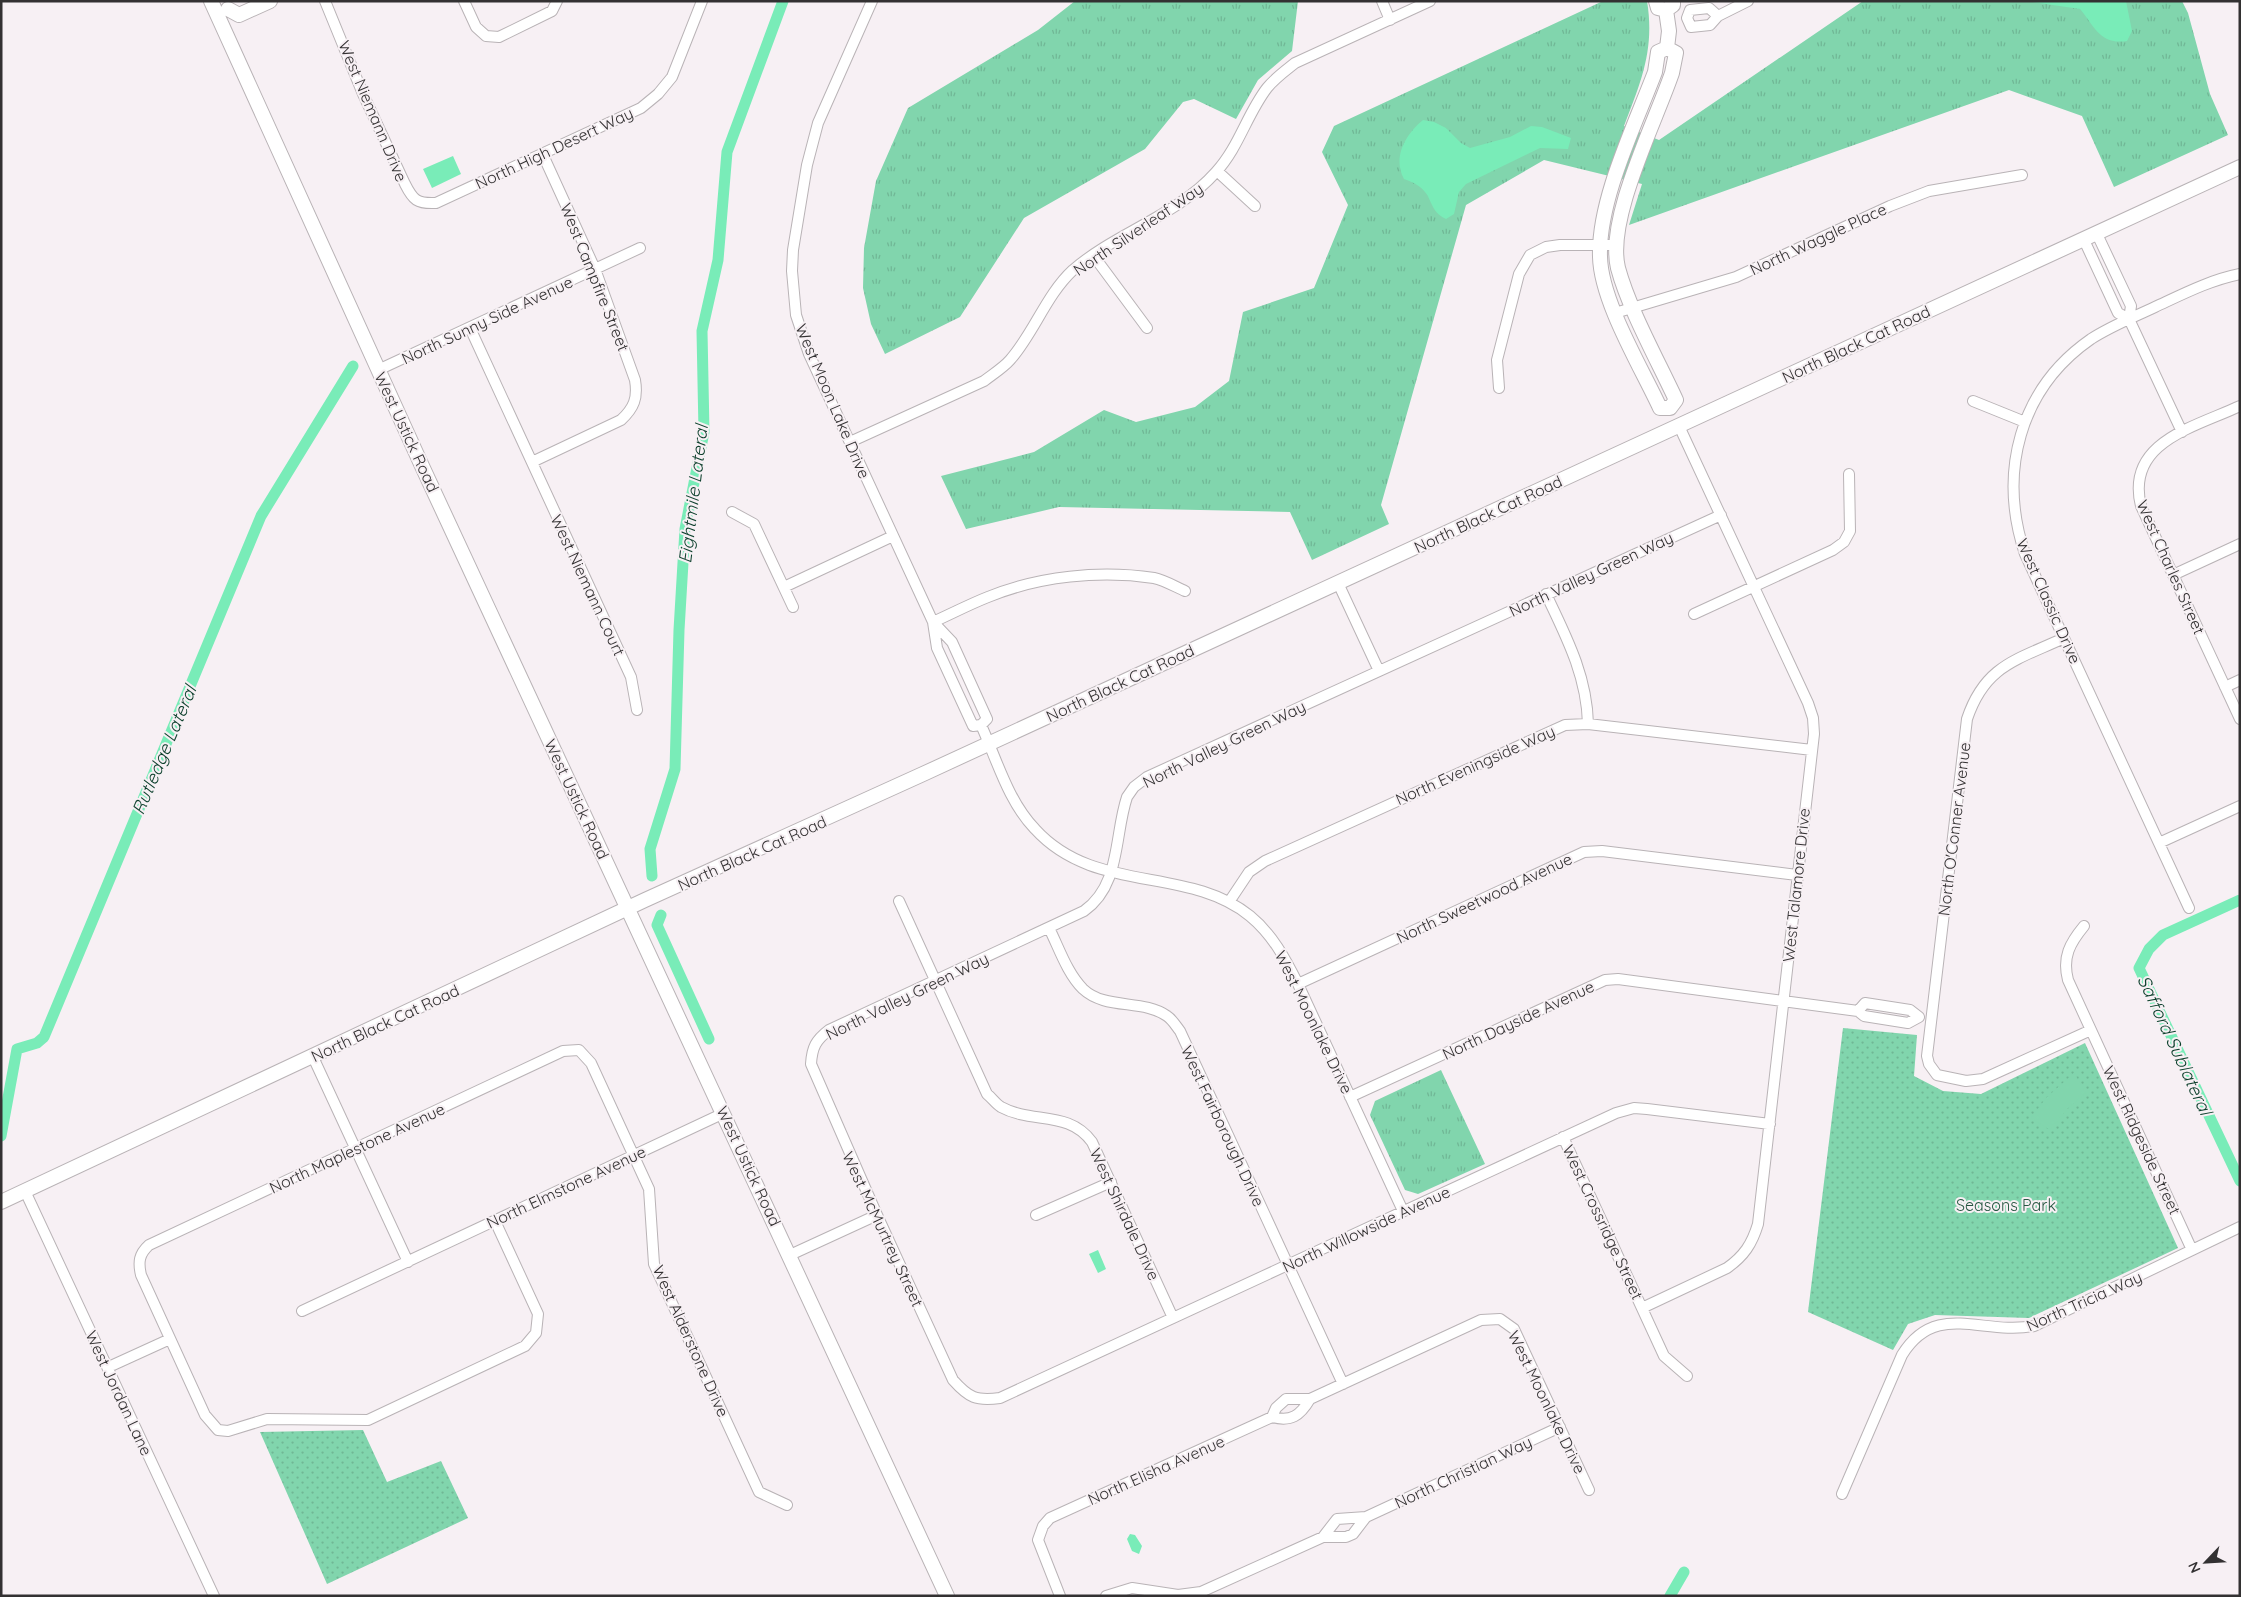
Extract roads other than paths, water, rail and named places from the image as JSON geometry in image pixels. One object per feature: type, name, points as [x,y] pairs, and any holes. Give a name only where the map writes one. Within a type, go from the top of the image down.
[{"type":"main road","name":"West Ustick Road","points":[[211,1],[225,9],[378,370],[947,1596]]},
{"type":"main road","points":[[225,9],[239,15],[270,1]]},
{"type":"main road","points":[[1666,8],[1667,48]]},
{"type":"main road","points":[[1667,48],[1658,52],[1655,72],[1612,189],[1600,245],[1602,271],[1615,312],[1660,408],[1670,408]]},
{"type":"main road","points":[[1667,48],[1676,53],[1672,73],[1624,204],[1618,223],[1616,245],[1618,267],[1633,307],[1676,400],[1670,408]]},
{"type":"main road","name":"North Black Cat Road","points":[[1,1202],[628,909],[2240,167]]},
{"type":"main road","points":[[1670,408],[1679,426]]},
{"type":"street","name":"West Niemann Drive","points":[[325,1],[363,94],[411,196],[422,204],[436,203]]},
{"type":"street","points":[[464,1],[476,27],[486,36],[499,37],[552,11],[558,1]]},
{"type":"street","name":"North High Desert Way","points":[[436,203],[544,155],[629,114],[658,94],[672,77],[702,1]]},
{"type":"street","name":"West Moon Lake Drive","points":[[872,1],[811,144],[793,250],[792,271],[796,315],[803,338],[933,622],[937,648],[941,657],[973,726],[981,725],[987,720],[952,642],[933,622]]},
{"type":"street","points":[[1382,1],[1390,20]]},
{"type":"street","name":"North Silverleaf Way","points":[[850,442],[984,381],[1000,370],[1017,351],[1059,286],[1073,271],[1093,255],[1180,204],[1217,171],[1237,144],[1267,88],[1280,74],[1295,63],[1430,1]]},
{"type":"street","points":[[1666,8],[1687,18],[1691,27],[1710,25],[1718,16],[1748,1]]},
{"type":"street","points":[[1687,18],[1690,10],[1709,8],[1718,16]]},
{"type":"street","name":"West Campfire Street","points":[[532,462],[621,420],[630,412],[635,402],[635,380],[595,269],[544,155]]},
{"type":"street","name":"North Silverleaf Way","points":[[1217,171],[1256,206]]},
{"type":"street","name":"North Waggle Place","points":[[1615,312],[1736,277],[1890,206],[1929,191],[2022,175]]},
{"type":"street","points":[[2097,234],[2130,306],[2129,319],[2182,432]]},
{"type":"street","points":[[2084,240],[2118,313],[2129,319]]},
{"type":"street","points":[[1499,388],[1497,360],[1519,274],[1525,261],[1530,255],[1546,247],[1616,245]]},
{"type":"street","name":"North Sunny Side Avenue","points":[[378,370],[640,248]]},
{"type":"street","points":[[1093,255],[1147,328]]},
{"type":"street","name":"West Classic Drive","points":[[2189,908],[2025,554],[2015,518],[2012,490],[2013,468],[2025,422],[2040,391],[2064,362],[2092,338],[2205,284],[2240,274]]},
{"type":"street","name":"West Niemann Court","points":[[470,328],[631,677],[637,710]]},
{"type":"street","points":[[1973,401],[2025,422]]},
{"type":"street","name":"West Charles Street","points":[[2240,406],[2162,442],[2146,458],[2139,475],[2138,494],[2141,506],[2240,719]]},
{"type":"street","name":"West Talamore Drive","points":[[1642,1308],[1727,1268],[1747,1250],[1758,1224],[1812,750],[1813,718],[1808,703],[1679,426]]},
{"type":"street","points":[[1694,614],[1833,550],[1844,542],[1850,531],[1850,474]]},
{"type":"street","points":[[732,512],[754,524],[793,607]]},
{"type":"street","name":"North Valley Green Way","points":[[812,1051],[817,1039],[829,1030],[1084,912],[1096,904],[1106,889],[1127,797],[1134,787],[1147,777],[1721,515]]},
{"type":"street","points":[[784,587],[893,536]]},
{"type":"street","points":[[2173,575],[2240,544]]},
{"type":"street","points":[[933,622],[990,596],[1072,576],[1095,575],[1155,578],[1185,591]]},
{"type":"street","points":[[1338,583],[1379,671]]},
{"type":"street","points":[[1546,594],[1577,660],[1586,702],[1588,724]]},
{"type":"street","name":"North O'Conner Avenue","points":[[2064,638],[2007,664],[1988,679],[1974,698],[1967,719],[1927,1056],[1932,1070],[1937,1075],[1966,1081],[1984,1079],[2091,1030]]},
{"type":"street","points":[[2225,687],[2240,680]]},
{"type":"street","name":"North Eveningside Way","points":[[1228,902],[1249,872],[1280,853],[1565,725],[1588,724],[1812,750]]},
{"type":"street","name":"West Moonlake Drive","points":[[981,725],[1014,801],[1036,830],[1071,858],[1110,873],[1191,888],[1228,902],[1250,916],[1268,934],[1284,956],[1298,984],[1403,1211]]},
{"type":"street","points":[[2159,843],[2240,806]]},
{"type":"street","name":"North Sweetwood Avenue","points":[[1298,984],[1584,852],[1602,851],[1797,875]]},
{"type":"street","name":"West Shirdale Drive","points":[[899,901],[988,1094],[999,1106],[1012,1112],[1074,1125],[1086,1133],[1111,1182],[1173,1318]]},
{"type":"street","name":"West Ridgeside Street","points":[[2084,926],[2072,940],[2066,957],[2065,969],[2068,980],[2192,1250]]},
{"type":"street","name":"West Fairborough Drive","points":[[1050,928],[1072,975],[1084,990],[1102,1000],[1147,1008],[1168,1016],[1180,1031],[1343,1384]]},
{"type":"street","name":"North Dayside Avenue","points":[[1350,1097],[1604,980],[1618,979],[1784,999],[1858,1010],[1864,1016],[1908,1023],[1919,1017],[1932,1019]]},
{"type":"street","name":"North Maplestone Avenue","points":[[170,1339],[141,1275],[140,1256],[149,1245],[563,1051],[579,1050]]},
{"type":"street","name":"West Alderstone Drive","points":[[579,1050],[591,1063],[649,1189],[654,1264],[759,1492],[787,1505]]},
{"type":"street","name":"West McMurtrey Street","points":[[812,1051],[811,1064],[815,1076],[953,1380],[972,1398]]},
{"type":"street","points":[[313,1057],[408,1262]]},
{"type":"street","name":"North Willowside Avenue","points":[[972,1398],[985,1400],[1000,1398],[1616,1113],[1634,1108],[1770,1124]]},
{"type":"street","name":"North Elmstone Avenue","points":[[302,1311],[724,1114]]},
{"type":"street","name":"West Crossridge Street","points":[[1563,1137],[1664,1356],[1687,1376]]},
{"type":"street","points":[[1036,1215],[1111,1182]]},
{"type":"street","name":"West Jordan Lane","points":[[25,1191],[214,1596]]},
{"type":"street","points":[[790,1255],[877,1215]]},
{"type":"street","points":[[113,1365],[170,1339],[205,1415],[213,1427],[228,1431],[267,1419],[368,1420],[525,1346],[536,1333],[538,1314],[495,1220]]},
{"type":"street","name":"North Tricia Way","points":[[1842,1494],[1902,1354],[1910,1342],[1921,1332],[1934,1325],[1946,1323],[2006,1329],[2034,1326],[2240,1227]]},
{"type":"street","name":"West Moonlake Drive","points":[[1500,1319],[1514,1329],[1589,1490]]},
{"type":"street","name":"North Elisha Avenue","points":[[1272,1417],[1276,1408],[1286,1399],[1310,1399],[1481,1320],[1500,1319]]},
{"type":"street","name":"North Elisha Avenue","points":[[1060,1596],[1038,1540],[1043,1526],[1058,1514],[1272,1417],[1288,1419],[1296,1417],[1310,1399]]},
{"type":"street","name":"North Christian Way","points":[[1323,1537],[1336,1520],[1366,1516],[1560,1427]]},
{"type":"street","name":"North Christian Way","points":[[1106,1596],[1132,1588],[1178,1595],[1201,1592],[1323,1537],[1346,1537],[1354,1534],[1366,1516]]},
{"type":"waterway","name":"Eightmile Lateral","points":[[652,876],[650,849],[675,769],[679,630],[685,529],[704,432],[702,331],[718,260],[727,152],[783,1]]},
{"type":"waterway","name":"Rutledge Lateral","points":[[1,1136],[17,1049],[37,1043],[44,1037],[261,516],[353,366]]},
{"type":"waterway","name":"Safford Sublateral","points":[[2240,900],[2163,935],[2149,949],[2139,968],[2240,1181]]},
{"type":"waterway","name":"Eightmile Lateral","points":[[661,915],[657,925],[709,1039]]},
{"type":"waterway","points":[[1670,1596],[1684,1572]]},
{"type":"park label","name":"Seasons Park","points":[[2006,1205]]}]
